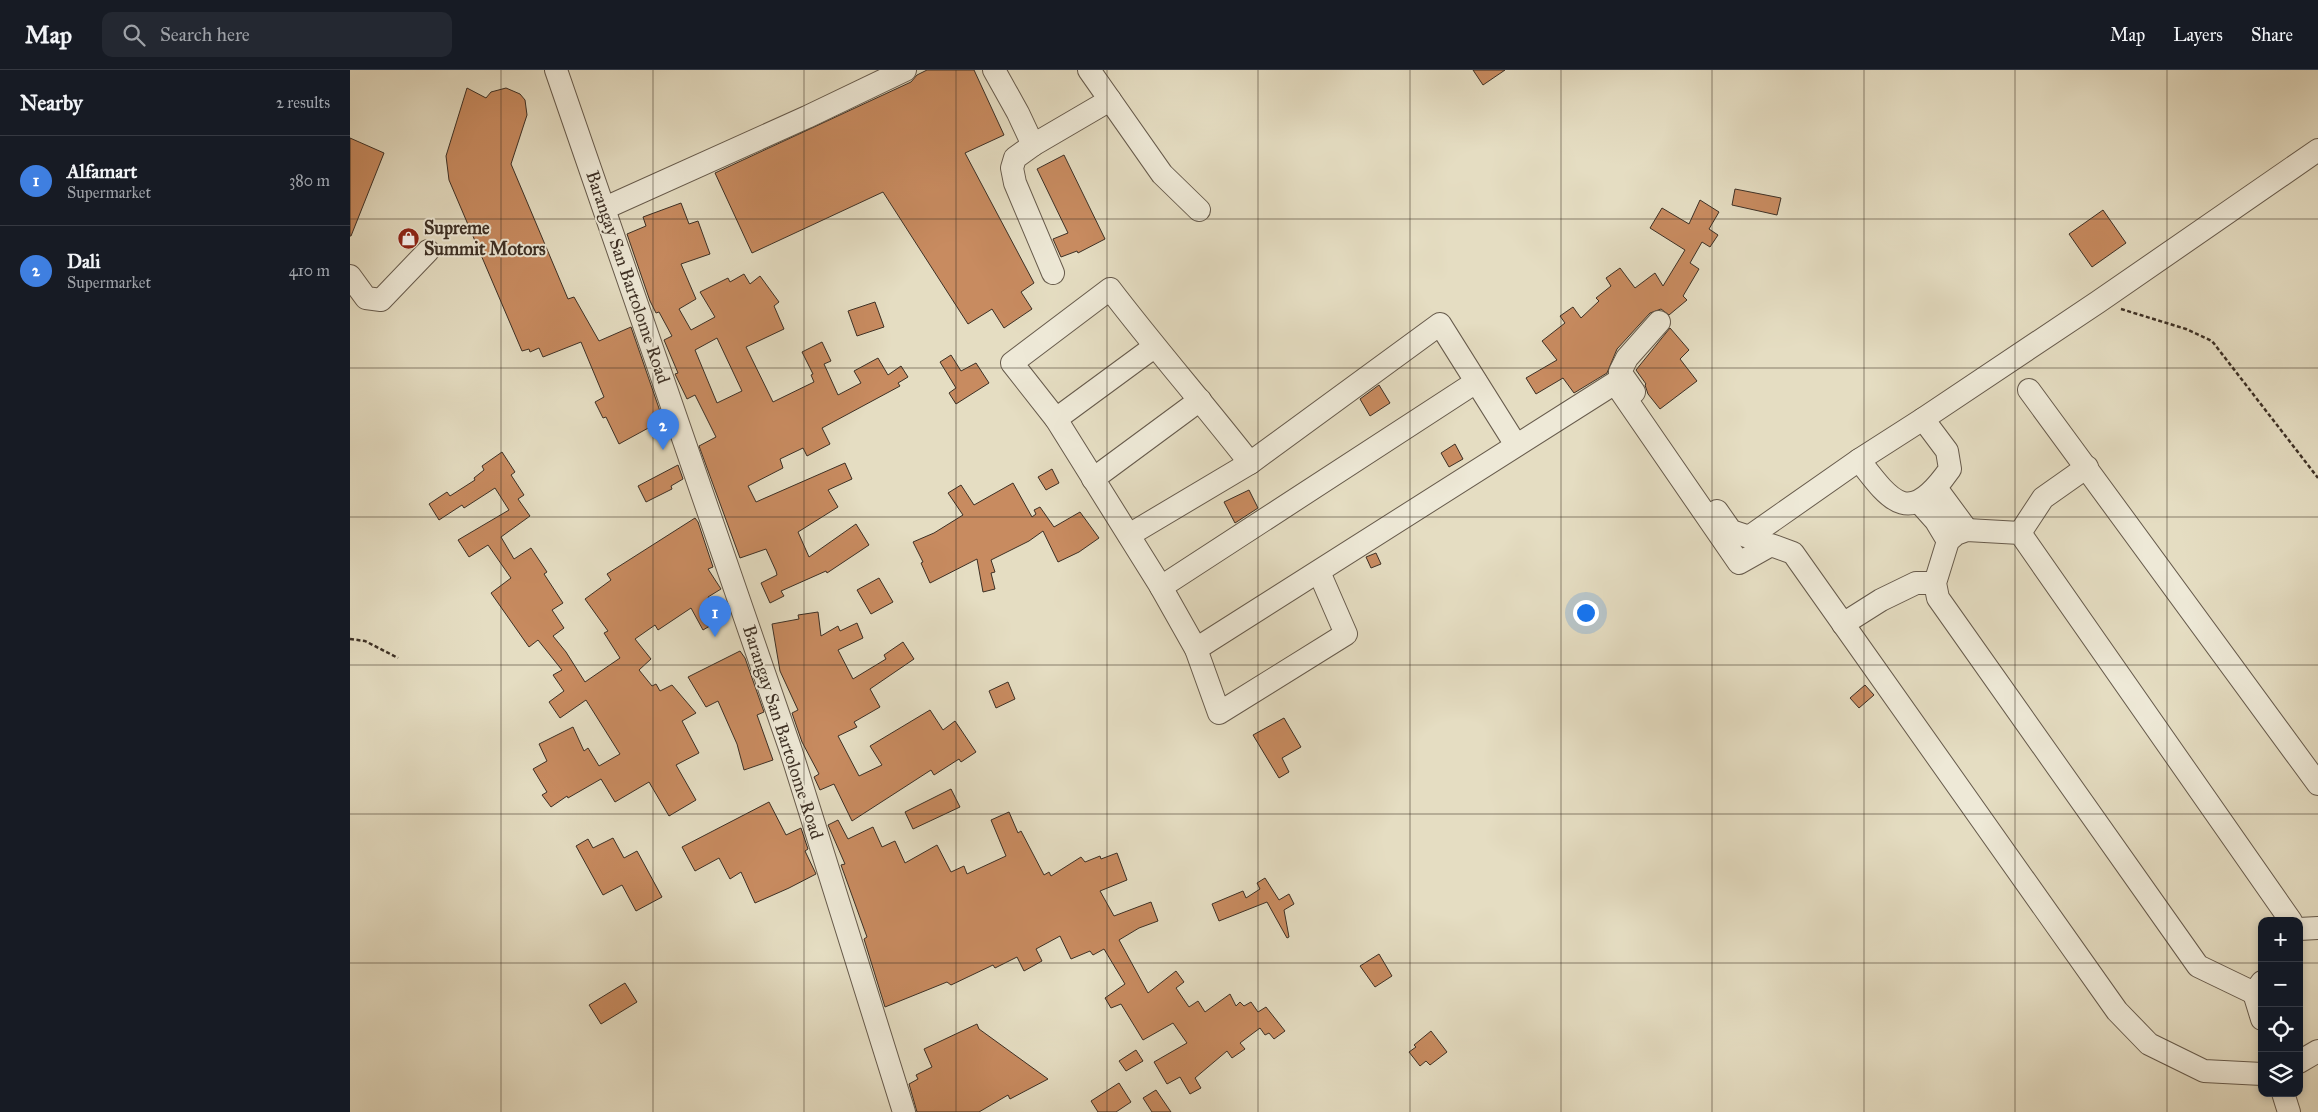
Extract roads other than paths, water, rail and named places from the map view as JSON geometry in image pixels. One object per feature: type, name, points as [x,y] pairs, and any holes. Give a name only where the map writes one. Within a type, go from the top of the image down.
[{"type":"street","name":"Barangay San Bartolome Road","points":[[556,70],[791,751],[904,1112]]},
{"type":"street","points":[[605,208],[905,70]]},
{"type":"street","points":[[994,70],[1033,145]]},
{"type":"street","points":[[1090,70],[1162,174],[1199,210]]},
{"type":"street","points":[[1053,273],[1015,182],[1012,168],[1015,158],[1033,145],[1110,100]]},
{"type":"street","points":[[1659,322],[1627,358],[1620,372],[1731,531],[1749,537],[1859,460],[2098,302],[2318,150]]},
{"type":"street","points":[[350,276],[366,298],[381,300],[428,251]]},
{"type":"street","points":[[1250,463],[1200,400],[1154,347],[1110,289],[1012,363],[1056,419],[1161,587],[1196,649],[1219,713],[1346,634],[1319,572]]},
{"type":"street","points":[[1129,535],[1250,463],[1440,324],[1516,445]]},
{"type":"street","points":[[1056,419],[1154,347]]},
{"type":"street","points":[[1161,587],[1476,382]]},
{"type":"street","points":[[1196,649],[1616,383],[1739,563],[1771,545],[1792,552],[2117,1011],[2149,1044],[2204,1071],[2258,1074]]},
{"type":"street","points":[[2029,390],[2318,784]]},
{"type":"street","points":[[1094,479],[1200,400]]},
{"type":"street","points":[[1859,460],[1884,493],[1901,503],[1928,495],[1950,469],[1947,451],[1923,419]]},
{"type":"street","points":[[2020,533],[2043,498],[2087,467]]},
{"type":"street","points":[[1928,495],[1967,530]]},
{"type":"street","points":[[1928,495],[1936,521],[1948,541]]},
{"type":"street","points":[[2020,533],[1967,530],[1956,534],[1948,541],[1935,583],[1938,598],[2198,966],[2258,987]]},
{"type":"street","points":[[2020,533],[2288,917]]},
{"type":"street","points":[[1843,624],[1882,600],[1916,583],[1935,583]]},
{"type":"street","points":[[2303,929],[2318,928]]},
{"type":"street","points":[[2303,1060],[2318,1051]]},
{"type":"street","points":[[2284,1097],[2288,1112]]},
{"type":"place","name":"Supreme Summit Motors","points":[[408,238]]},
{"type":"place","name":"Dali","points":[[663,450]]},
{"type":"place","name":"Alfamart","points":[[715,637]]}]
